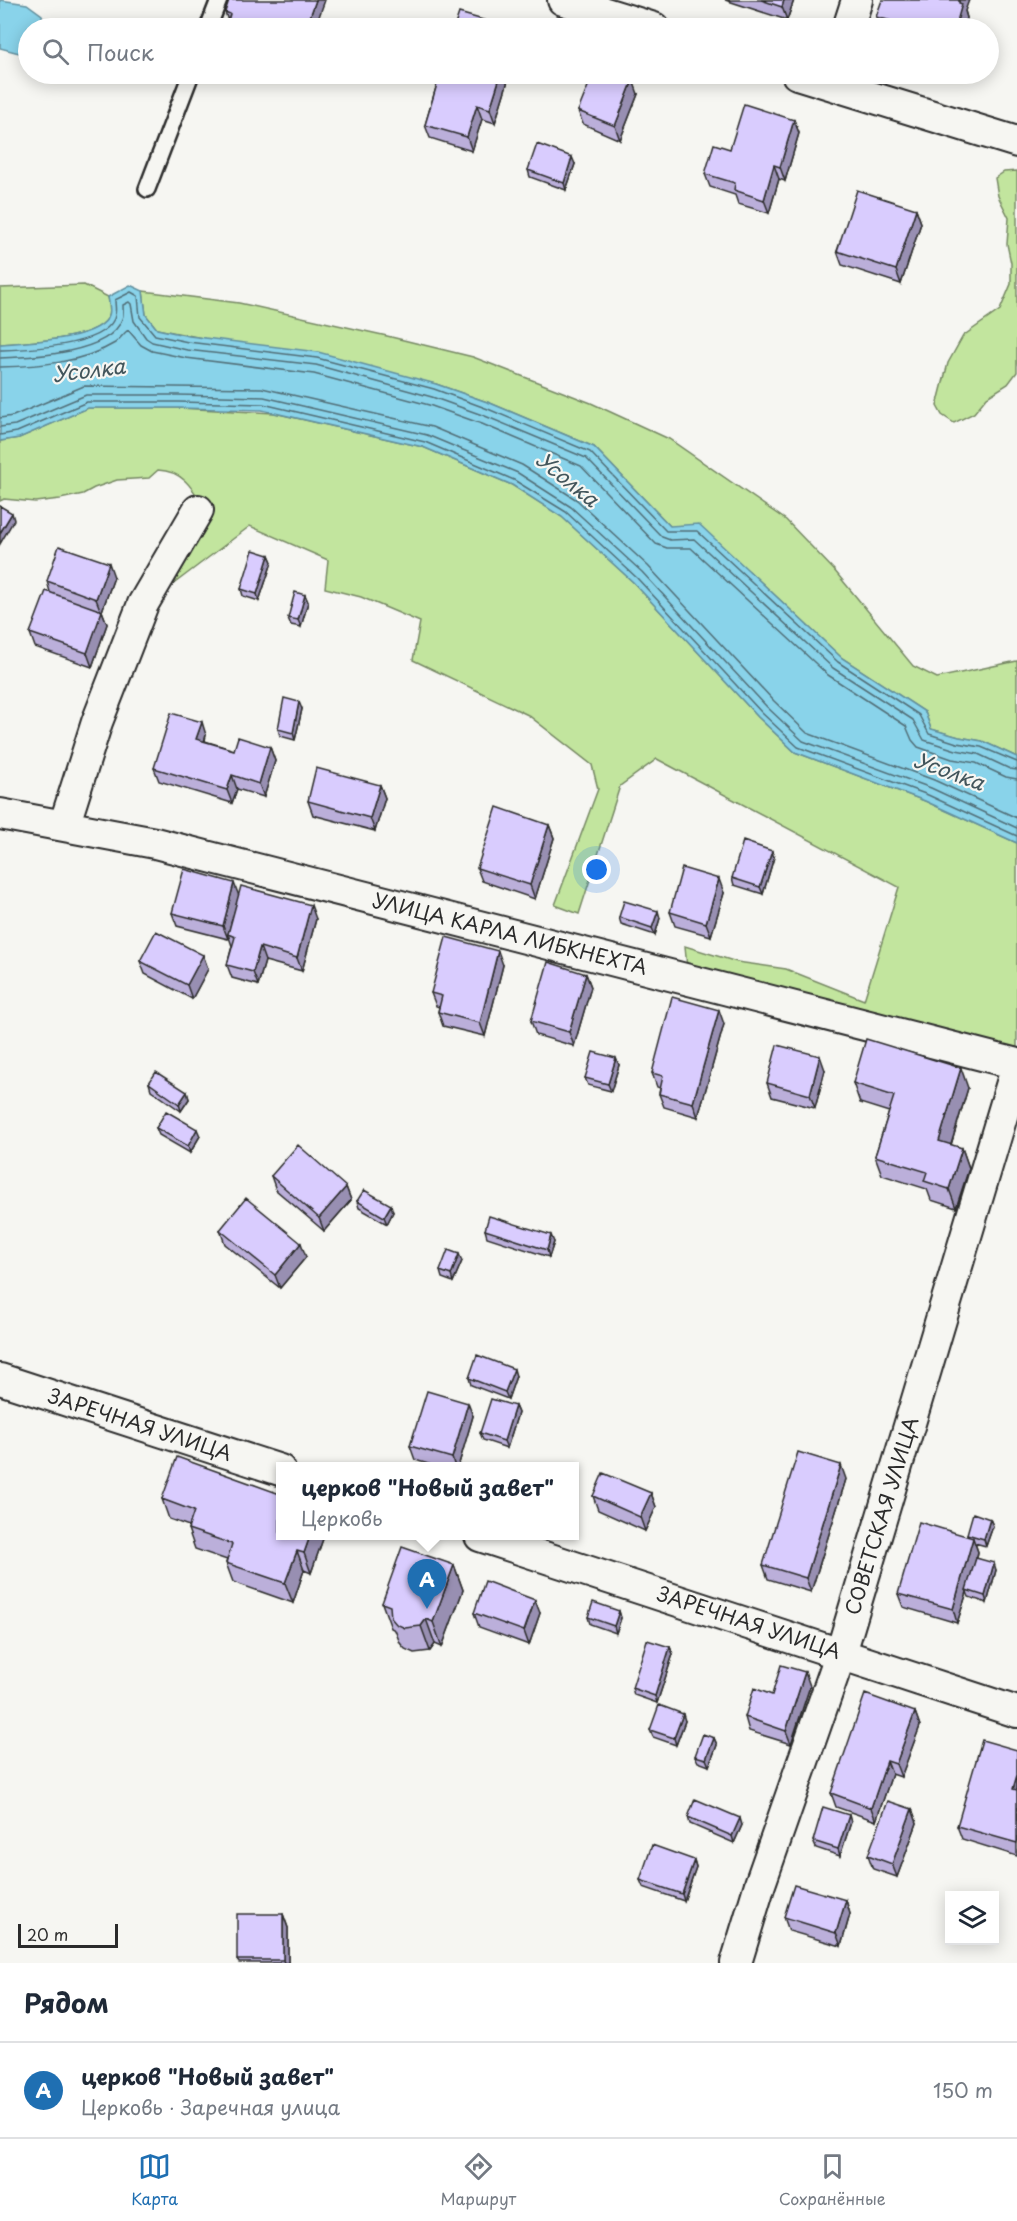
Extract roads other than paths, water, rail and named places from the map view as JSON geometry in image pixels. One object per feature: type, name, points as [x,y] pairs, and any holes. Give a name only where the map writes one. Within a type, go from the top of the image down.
[{"type":"street","points":[[563,0],[622,18]]},
{"type":"street","points":[[851,18],[857,0]]},
{"type":"street","points":[[847,84],[1017,142]]},
{"type":"street","points":[[64,826],[97,722],[143,604],[198,510]]},
{"type":"street","name":"УЛИЦА КАРЛА ЛИБКНЕХТА","points":[[0,814],[166,846],[1017,1065]]},
{"type":"street","name":"СОВЕТСКАЯ УЛИЦА","points":[[736,1963],[760,1884],[841,1653],[1017,1065]]},
{"type":"street","name":"ЗАРЕЧНАЯ УЛИЦА","points":[[0,1379],[276,1469]]},
{"type":"street","name":"ЗАРЕЧНАЯ УЛИЦА","points":[[492,1540],[1017,1712]]},
{"type":"lane","points":[[212,18],[219,0]]},
{"type":"lane","points":[[147,189],[187,84]]},
{"type":"water","points":[[0,0],[27,4],[42,15],[42,18],[18,18],[18,53],[0,48]]},
{"type":"water","name":"Усолка","points":[[130,285],[143,291],[146,315],[157,329],[189,336],[318,352],[436,384],[490,403],[594,447],[670,526],[699,524],[842,658],[925,712],[931,729],[982,741],[1017,757],[1017,843],[925,801],[795,752],[758,717],[633,582],[562,517],[512,485],[423,447],[262,410],[178,408],[88,408],[19,438],[0,441],[0,344],[42,341],[92,330],[103,324],[109,315],[108,297]]},
{"type":"place","name":"церков \"Новый завет\"","points":[[427,1609]]}]
